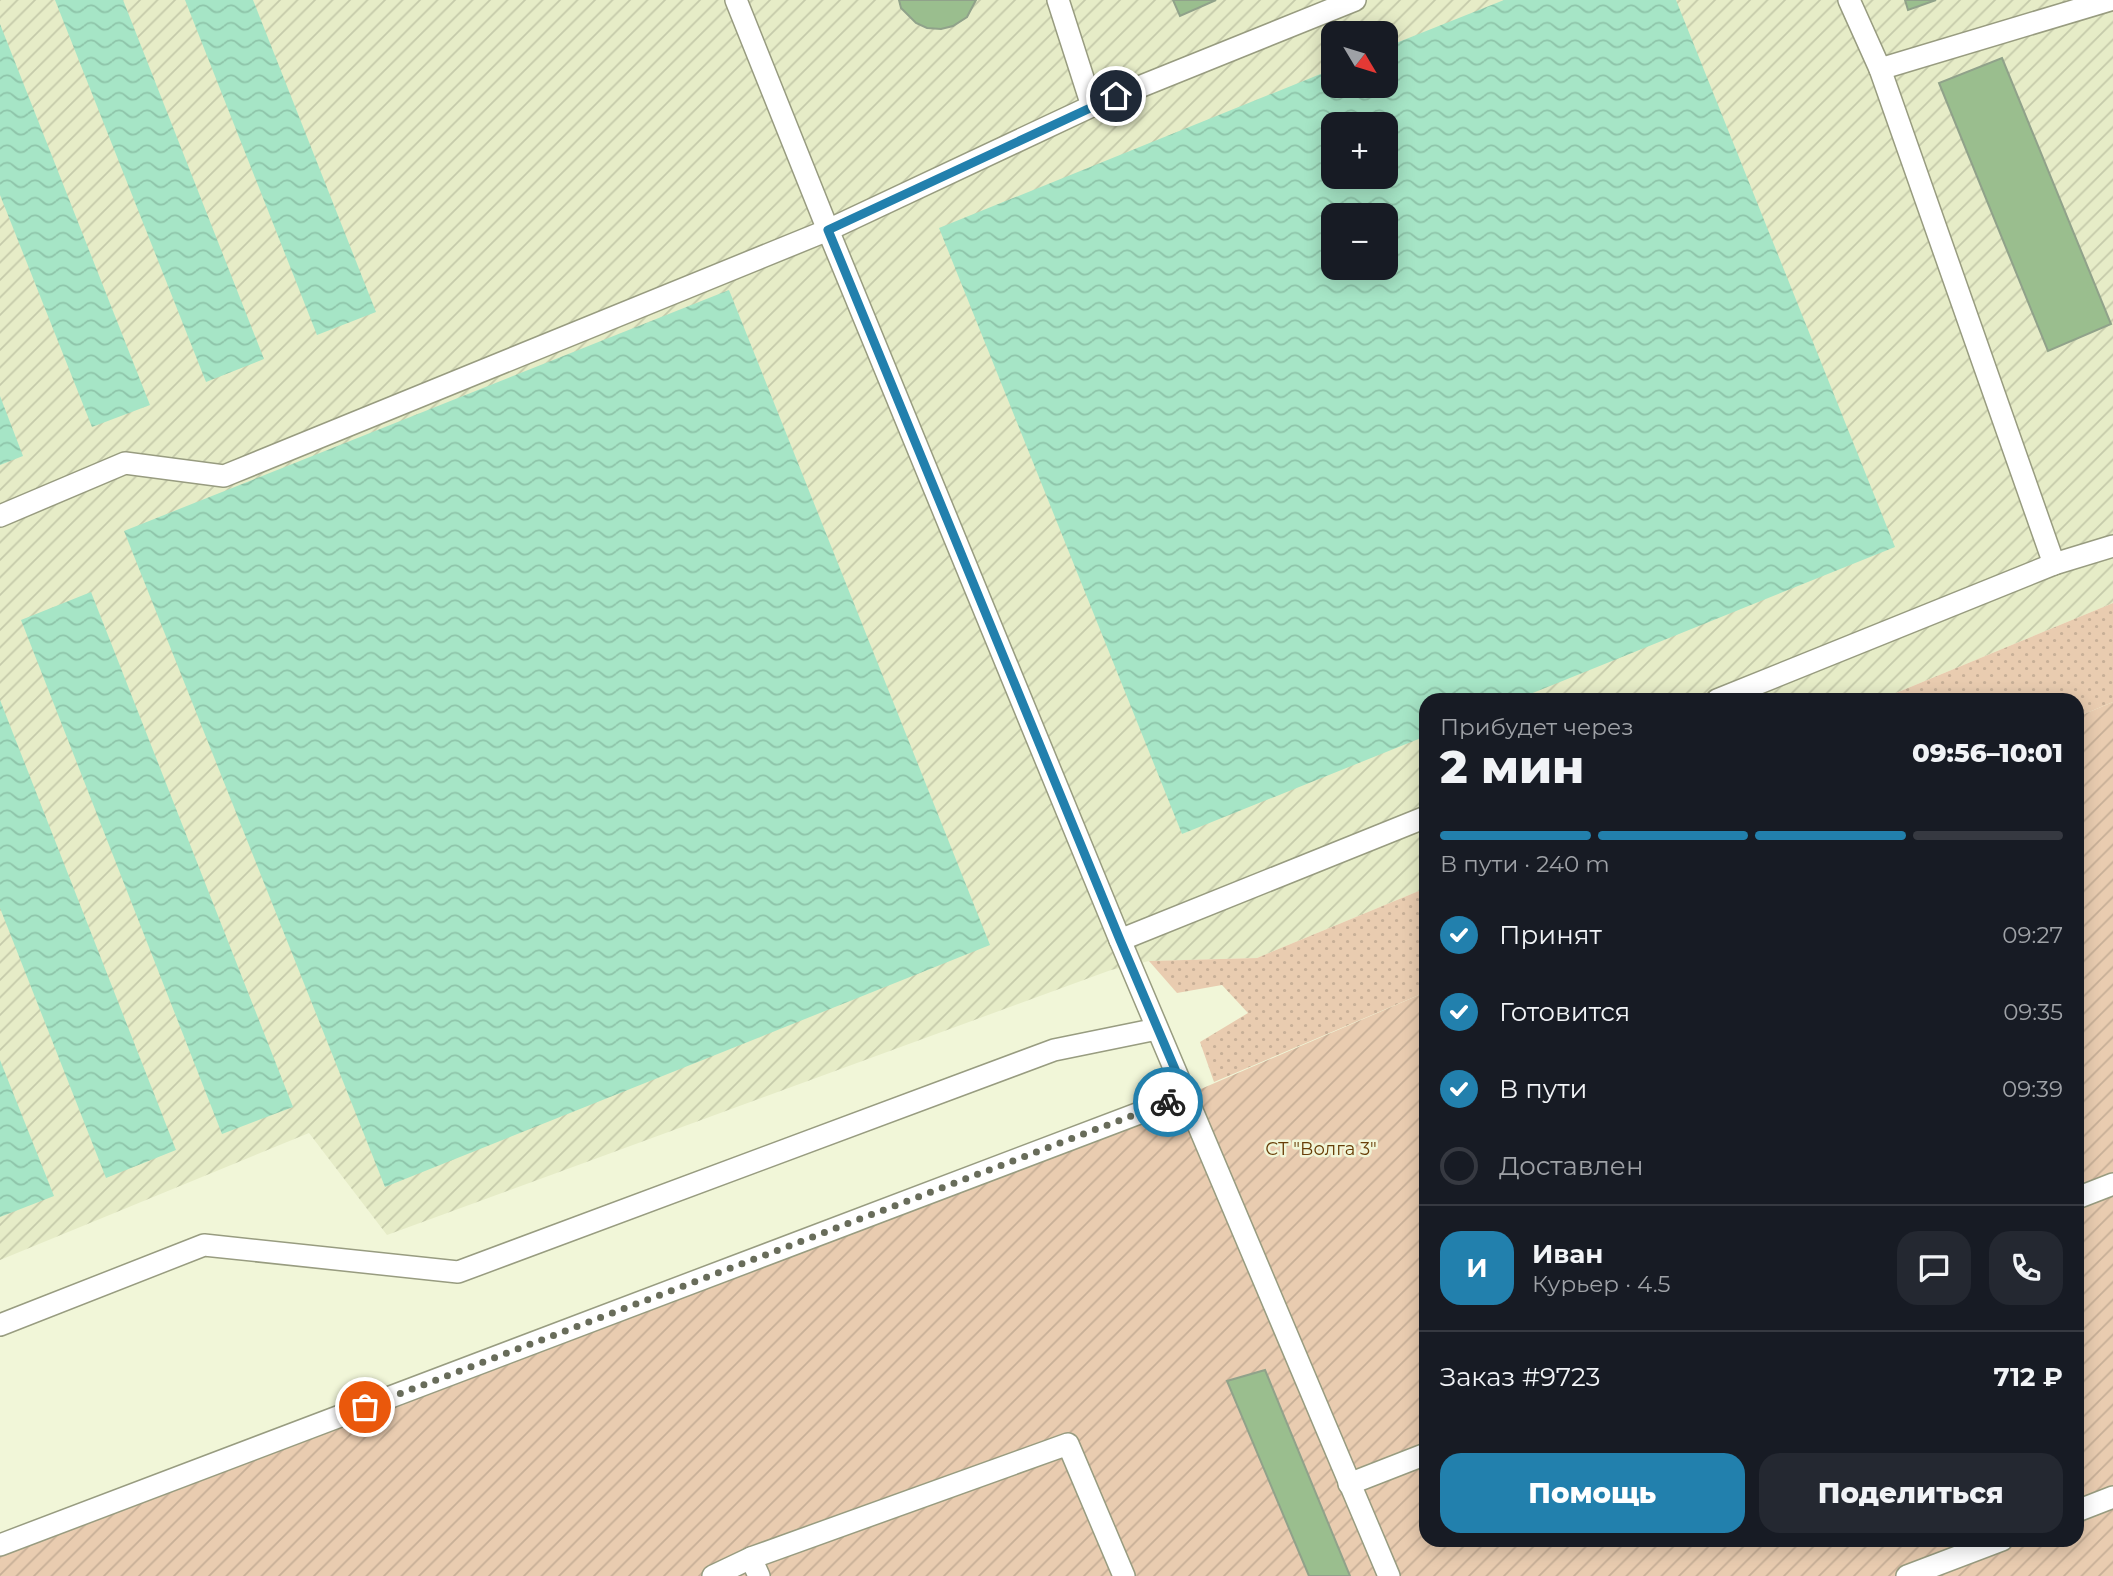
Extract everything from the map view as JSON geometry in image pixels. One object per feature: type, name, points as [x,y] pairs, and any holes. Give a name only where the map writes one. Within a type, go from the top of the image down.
[{"type":"lane","points":[[736,0],[1120,940],[1389,1576]]},
{"type":"lane","points":[[1058,0],[1092,106]]},
{"type":"lane","points":[[0,516],[125,463],[225,475],[828,230],[1092,106],[1355,0]]},
{"type":"lane","points":[[1849,0],[1880,69],[2054,564]]},
{"type":"lane","points":[[1880,69],[2110,0]]},
{"type":"lane","points":[[1734,693],[2054,564],[2113,546]]},
{"type":"lane","points":[[1120,940],[1419,820]]},
{"type":"lane","points":[[0,1325],[204,1245],[458,1272],[1054,1050],[1157,1029]]},
{"type":"lane","points":[[0,1545],[1186,1095]]},
{"type":"lane","points":[[2084,1195],[2113,1184]]},
{"type":"lane","points":[[713,1576],[755,1567],[1068,1444],[1124,1576]]},
{"type":"lane","points":[[1349,1484],[1419,1457]]},
{"type":"lane","points":[[2084,1508],[2113,1497]]},
{"type":"lane","points":[[1907,1576],[1984,1547]]},
{"type":"shaded area","points":[[0,0],[2113,0],[2113,603],[1896,693],[1419,693],[1419,891],[1257,958],[1149,961],[1111,970],[387,1235],[309,1133],[0,1260]]},
{"type":"green space","points":[[2113,603],[2113,702],[2084,714],[2084,693],[1896,693]]},
{"type":"green space","name":"СТ \"Волга 3\"","points":[[2113,702],[2113,1576],[0,1576],[0,1545],[1187,1095],[1419,995],[1419,1547],[2084,1547],[2084,714]]},
{"type":"green space","points":[[1419,891],[1419,995],[1214,1082],[1200,1042],[1248,1013],[1222,985],[1177,993],[1149,961],[1257,958]]},
{"type":"water","points":[[55,0],[123,0],[264,359],[206,382]]},
{"type":"water","points":[[185,0],[253,0],[376,312],[317,335]]},
{"type":"water","points":[[1504,0],[1676,0],[1895,547],[1532,693],[1419,693],[1419,739],[1182,834],[939,228],[1321,74],[1321,98],[1398,98],[1398,42]]},
{"type":"water","points":[[0,24],[150,405],[92,427],[0,195]]},
{"type":"water","points":[[729,290],[990,945],[385,1187],[124,531]]},
{"type":"water","points":[[0,396],[23,456],[0,465]]},
{"type":"water","points":[[91,592],[293,1107],[222,1134],[21,620]]},
{"type":"water","points":[[0,700],[176,1150],[106,1178],[0,908]]},
{"type":"water","points":[[0,1060],[54,1196],[0,1217]]},
{"type":"building","points":[[899,0],[976,0],[967,17],[953,26],[941,29],[927,28],[916,23],[901,8]]},
{"type":"building","points":[[1173,0],[1216,0],[1180,16]]},
{"type":"building","points":[[1905,0],[1936,0],[1908,10]]},
{"type":"building","points":[[2002,58],[2111,324],[2048,351],[1939,83]]},
{"type":"building","points":[[1265,1370],[1350,1576],[1309,1576],[1227,1381]]},
{"type":"way so far","points":[[365,1407],[1168,1102]]},
{"type":"route","points":[[1116,96],[828,230],[1186,1095],[1168,1102]]}]
